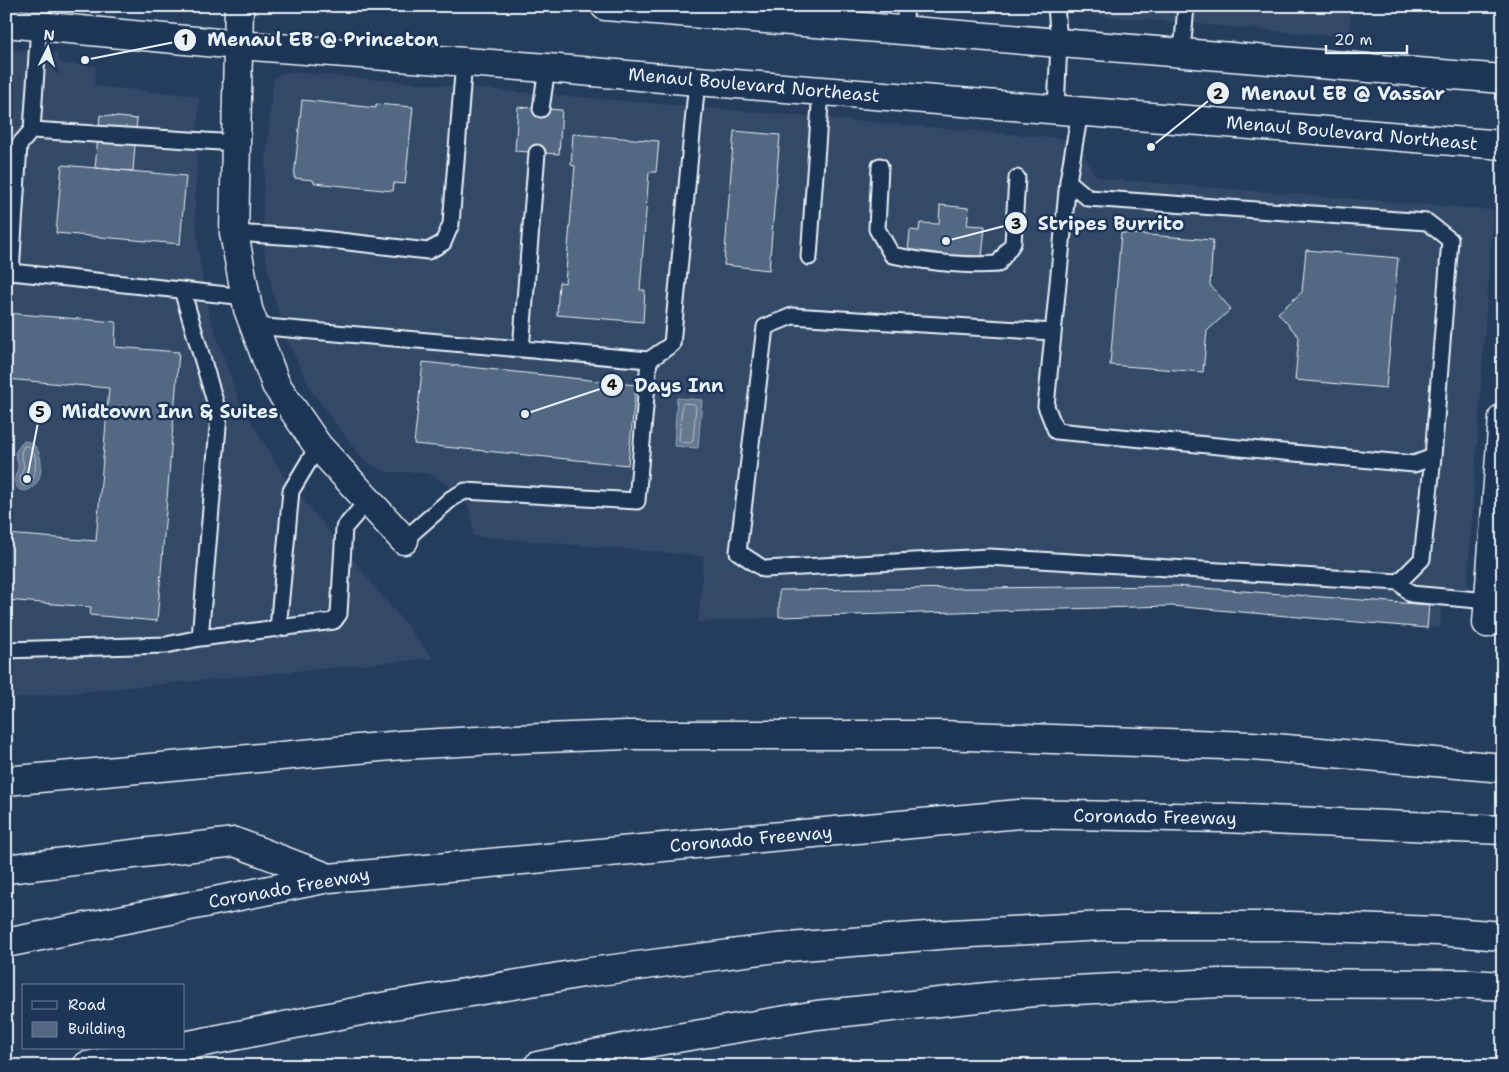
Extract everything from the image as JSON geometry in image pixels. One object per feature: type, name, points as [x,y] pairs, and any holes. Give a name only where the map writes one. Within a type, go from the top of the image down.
[{"type":"main road","points":[[239,6],[234,233],[246,297],[254,326],[276,386],[318,446],[404,540]]},
{"type":"main road","points":[[606,6],[905,18],[1060,43],[1503,79]]},
{"type":"main road","name":"Menaul Boulevard Northeast","points":[[6,23],[238,45],[464,61],[1503,145]]},
{"type":"main road","points":[[1492,598],[1503,418]]},
{"type":"main road","points":[[6,781],[402,745],[627,735],[940,735],[1252,746],[1503,768]]},
{"type":"main road","name":"Coronado Freeway","points":[[6,943],[329,878],[1019,814],[1224,818],[1503,830]]},
{"type":"main road","points":[[6,869],[235,842],[329,878]]},
{"type":"main road","points":[[185,1046],[370,1009],[583,973],[777,948],[942,935],[1104,926],[1291,926],[1438,931],[1503,936]]},
{"type":"main road","points":[[538,1066],[653,1042],[817,1015],[1034,992],[1220,983],[1471,984],[1503,986]]},
{"type":"main road","points":[[87,1066],[164,1050]]},
{"type":"lane","points":[[1056,6],[1068,110],[1068,181],[1046,406],[1056,431],[1414,464],[1432,457]]},
{"type":"lane","points":[[1182,53],[1186,6]]},
{"type":"lane","points":[[39,26],[32,130],[19,145],[9,272],[246,297]]},
{"type":"lane","points":[[234,233],[313,238],[428,251],[443,243],[451,224],[464,61]]},
{"type":"lane","points":[[540,109],[547,68]]},
{"type":"lane","points":[[254,326],[649,360],[672,344],[697,81]]},
{"type":"lane","points":[[809,257],[821,91]]},
{"type":"lane","points":[[32,130],[236,143]]},
{"type":"lane","points":[[521,349],[537,153]]},
{"type":"lane","points":[[880,166],[877,229],[892,255],[925,262],[980,266],[998,264],[1013,244],[1017,178]]},
{"type":"lane","points":[[1068,181],[1088,198],[1426,222],[1450,240],[1422,559],[1399,582]]},
{"type":"lane","points":[[182,290],[219,415],[200,638]]},
{"type":"lane","points":[[1053,332],[792,316],[765,327],[738,552],[764,569],[989,557],[1399,582],[1411,594],[1492,598]]},
{"type":"lane","points":[[404,540],[452,498],[465,491],[637,501],[649,360]]},
{"type":"lane","points":[[278,628],[291,491],[318,446]]},
{"type":"lane","points":[[6,650],[166,645],[200,638],[334,621],[339,614],[344,528],[368,500]]},
{"type":"shaded area","points":[[983,6],[1351,6],[1349,37]]},
{"type":"shaded area","points":[[6,49],[58,53],[57,59],[63,64],[96,66],[94,86],[199,96],[195,207],[199,257],[209,315],[239,401],[283,475],[433,658],[6,699]]},
{"type":"shaded area","points":[[287,72],[1079,140],[1090,168],[1095,175],[1106,179],[1493,210],[1467,592],[1443,590],[1440,628],[1171,606],[779,617],[698,622],[704,556],[473,536],[469,507],[449,485],[430,474],[386,472],[363,460],[311,390],[288,341],[273,293],[263,243],[263,196],[273,80],[279,74]]},
{"type":"water","points":[[677,398],[702,400],[698,448],[674,446]]},
{"type":"water","points":[[23,441],[30,442],[35,446],[41,465],[41,472],[36,484],[31,489],[24,491],[19,489],[15,483],[18,463],[15,453]]},
{"type":"building","points":[[302,100],[376,108],[376,104],[413,107],[405,184],[394,183],[393,191],[314,183],[313,180],[294,178]]},
{"type":"building","points":[[518,107],[562,110],[559,154],[515,151]]},
{"type":"building","points":[[100,115],[137,119],[133,171],[95,168]]},
{"type":"building","points":[[734,131],[780,135],[769,270],[724,265]]},
{"type":"building","points":[[573,134],[659,141],[656,172],[649,172],[640,290],[645,290],[643,322],[557,315],[559,282],[565,283],[575,166],[571,165]]},
{"type":"building","points":[[62,165],[186,176],[180,244],[56,233]]},
{"type":"building","points":[[940,205],[969,208],[967,225],[985,226],[982,258],[908,252],[910,230],[919,231],[920,223],[939,224]]},
{"type":"building","points":[[1121,233],[1213,240],[1210,285],[1231,309],[1207,331],[1203,372],[1110,365]]},
{"type":"building","points":[[1306,250],[1398,258],[1386,388],[1295,380],[1299,337],[1278,313],[1302,292]]},
{"type":"building","points":[[6,313],[116,322],[115,347],[179,352],[157,621],[90,615],[91,607],[6,600],[6,534],[96,541],[109,388],[6,379]]},
{"type":"building","points":[[423,362],[636,385],[628,465],[414,444]]},
{"type":"building","points":[[1176,586],[1429,605],[1427,628],[1171,606],[779,617],[779,590]]},
{"type":"place","name":"Menaul EB @ Princeton","points":[[85,60]]},
{"type":"place","name":"Menaul EB @ Vassar","points":[[1151,147]]},
{"type":"place","name":"Stripes Burrito","points":[[946,241]]},
{"type":"place","name":"Days Inn","points":[[525,414]]},
{"type":"place","name":"Midtown Inn & Suites","points":[[27,479]]}]
